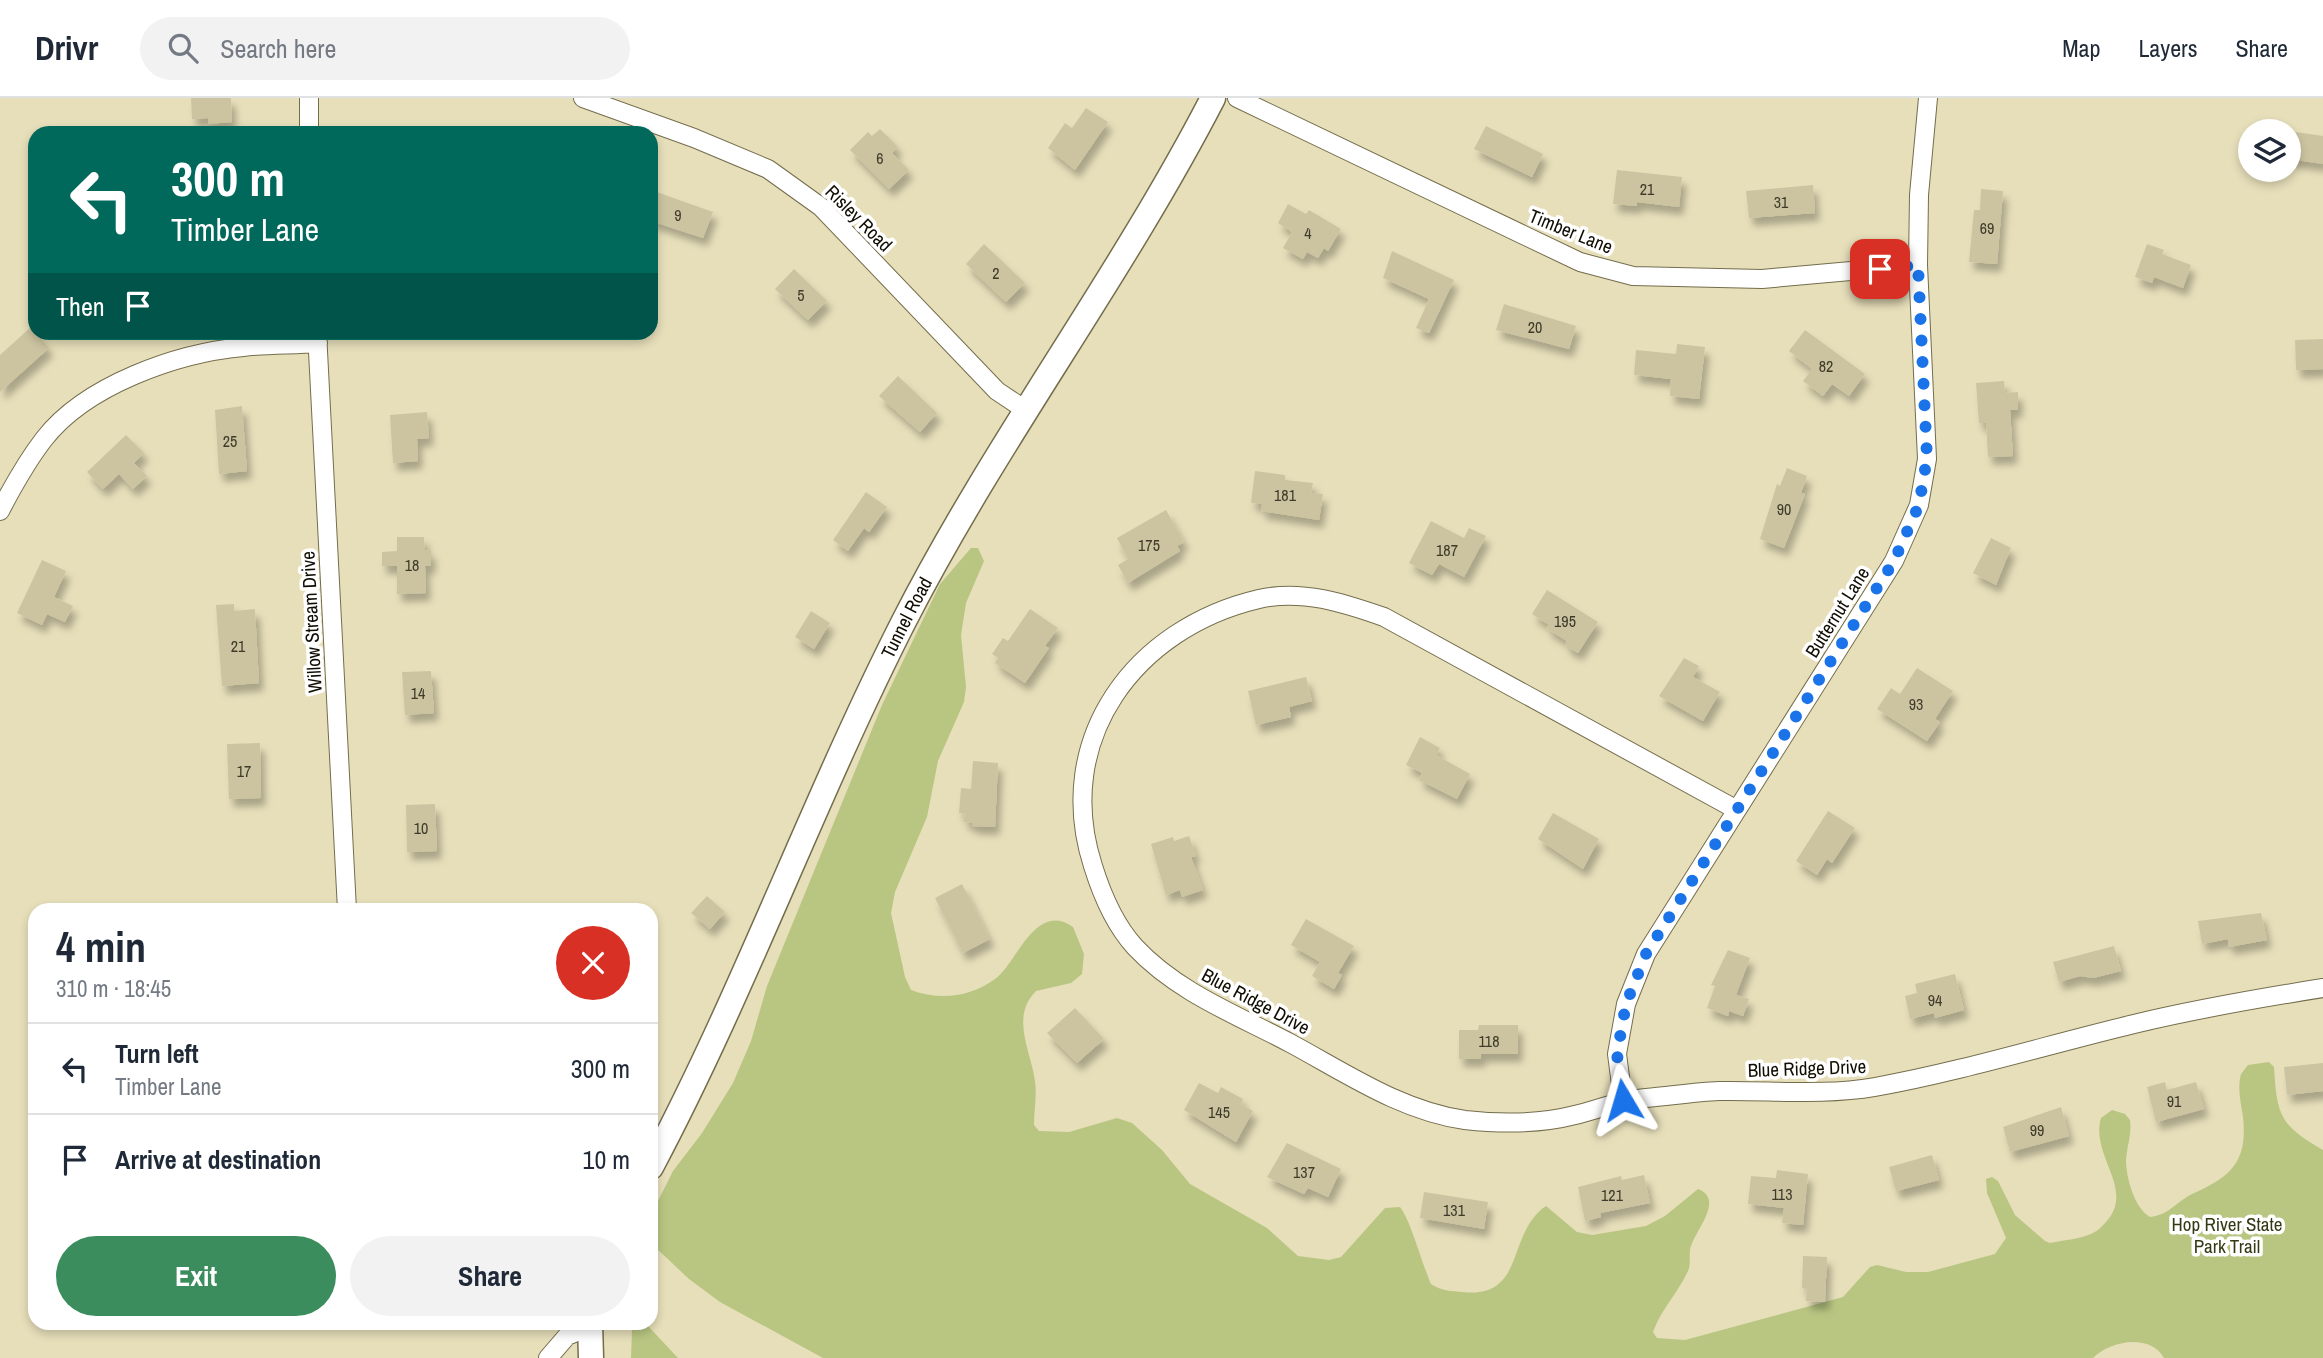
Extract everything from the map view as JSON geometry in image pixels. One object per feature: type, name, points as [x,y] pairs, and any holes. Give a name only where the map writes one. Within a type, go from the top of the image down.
[{"type":"main road","name":"Tunnel Road","points":[[658,1153],[707,1057],[903,624],[958,519],[1156,202],[1213,98]]},
{"type":"main road","points":[[589,1330],[591,1358]]},
{"type":"street","points":[[309,98],[309,126]]},
{"type":"street","name":"Risley Road","points":[[583,98],[694,138],[768,169],[821,207],[996,391],[1027,411]]},
{"type":"street","name":"Timber Lane","points":[[1237,98],[1580,262],[1633,276],[1762,279],[1918,265]]},
{"type":"street","name":"Butternut Lane","points":[[1623,1100],[1617,1054],[1626,1004],[1646,954],[1894,561],[1919,505],[1927,458],[1918,265],[1919,195],[1928,98]]},
{"type":"street","points":[[0,511],[46,437],[90,398],[141,371],[190,356],[301,340]]},
{"type":"street","name":"Willow Stream Drive","points":[[317,340],[347,903]]},
{"type":"street","name":"Blue Ridge Drive","points":[[1737,810],[1384,617],[1323,597],[1262,598],[1197,620],[1150,651],[1121,683],[1095,728],[1083,789],[1086,844],[1103,900],[1133,945],[1172,981],[1407,1106],[1462,1119],[1512,1123],[1571,1116],[1623,1100],[1716,1091],[1805,1093],[1870,1088],[1971,1067],[2136,1023],[2323,988]]},
{"type":"street","points":[[548,1358],[567,1336],[579,1330]]},
{"type":"green space","name":"Hop River State Park Trail","points":[[971,548],[978,548],[984,561],[966,603],[961,635],[966,687],[964,702],[938,761],[927,817],[895,892],[891,913],[905,977],[911,990],[944,996],[975,990],[995,979],[1037,928],[1048,922],[1060,921],[1073,927],[1084,954],[1082,974],[1071,983],[1036,991],[1024,1012],[1024,1034],[1036,1086],[1034,1125],[1039,1131],[1069,1132],[1117,1118],[1132,1123],[1162,1150],[1190,1184],[1267,1228],[1298,1256],[1329,1260],[1341,1257],[1385,1208],[1400,1207],[1431,1284],[1442,1289],[1463,1292],[1483,1291],[1497,1285],[1513,1262],[1525,1232],[1546,1206],[1577,1232],[1592,1235],[1646,1226],[1665,1216],[1698,1189],[1706,1194],[1709,1208],[1692,1243],[1688,1271],[1653,1332],[1657,1338],[1685,1340],[1843,1297],[1870,1267],[1877,1265],[1906,1272],[1928,1272],[1995,1254],[2006,1238],[1987,1193],[1986,1179],[1992,1177],[1998,1181],[2015,1215],[2045,1241],[2050,1243],[2095,1232],[2114,1210],[2116,1197],[2099,1132],[2101,1118],[2112,1110],[2125,1114],[2130,1120],[2126,1167],[2135,1199],[2150,1217],[2162,1214],[2186,1197],[2217,1181],[2234,1166],[2239,1157],[2244,1133],[2239,1091],[2241,1074],[2248,1065],[2269,1062],[2274,1067],[2279,1108],[2284,1118],[2289,1126],[2323,1150],[2323,1358],[2164,1358],[2158,1350],[2149,1345],[2130,1342],[2109,1347],[2093,1358],[823,1358],[720,1302],[689,1279],[658,1250],[658,1201],[673,1171],[702,1133],[733,1083],[751,1041],[767,986],[882,705],[940,584]]},
{"type":"green space","points":[[632,1330],[652,1330],[678,1358],[631,1358]]},
{"type":"building","points":[[191,98],[231,98],[232,122],[208,124],[208,118],[192,119]]},
{"type":"building","points":[[1086,108],[1108,122],[1075,170],[1048,148],[1065,123],[1072,128]]},
{"type":"building","points":[[1486,126],[1543,154],[1532,177],[1474,149]]},
{"type":"building","points":[[880,129],[898,147],[892,153],[909,170],[889,189],[850,150],[868,132],[872,136]]},
{"type":"building","points":[[2301,133],[2323,136],[2323,164],[2301,161]]},
{"type":"building","points":[[1617,170],[1682,177],[1679,207],[1637,202],[1637,206],[1613,204]]},
{"type":"building","points":[[1813,185],[1815,213],[1749,218],[1746,191]]},
{"type":"building","points":[[1981,189],[2003,191],[1997,264],[1969,262],[1974,210],[1980,210]]},
{"type":"building","points":[[658,192],[713,212],[703,238],[658,223]]},
{"type":"building","points":[[1288,204],[1306,214],[1309,210],[1341,229],[1328,251],[1324,248],[1318,258],[1307,252],[1303,259],[1283,248],[1292,232],[1278,223]]},
{"type":"building","points":[[984,244],[1025,283],[1006,302],[966,264]]},
{"type":"building","points":[[2147,244],[2164,250],[2162,254],[2191,265],[2183,288],[2154,277],[2152,283],[2135,277]]},
{"type":"building","points":[[1392,251],[1454,280],[1429,333],[1416,328],[1429,299],[1383,278]]},
{"type":"building","points":[[794,269],[827,301],[808,320],[775,289]]},
{"type":"building","points":[[1504,304],[1576,326],[1569,349],[1496,330]]},
{"type":"building","points":[[28,330],[28,340],[42,340],[49,348],[0,392],[0,355]]},
{"type":"building","points":[[1805,330],[1865,374],[1849,396],[1832,384],[1823,396],[1803,381],[1812,369],[1789,351]]},
{"type":"building","points":[[2323,339],[2323,369],[2296,370],[2295,340]]},
{"type":"building","points":[[1677,344],[1705,347],[1699,399],[1670,396],[1671,379],[1634,375],[1636,350],[1676,354]]},
{"type":"building","points":[[898,376],[937,413],[920,432],[879,396]]},
{"type":"building","points":[[2004,381],[2005,393],[2018,392],[2018,410],[2010,410],[2013,456],[1988,457],[1986,423],[1979,423],[1976,383]]},
{"type":"building","points":[[242,406],[247,471],[219,474],[215,410]]},
{"type":"building","points":[[427,412],[429,438],[417,439],[418,461],[393,463],[390,415]]},
{"type":"building","points":[[126,435],[144,453],[134,463],[147,476],[133,489],[119,474],[103,489],[87,472]]},
{"type":"building","points":[[1787,468],[1807,476],[1801,493],[1805,494],[1784,548],[1760,539],[1777,484],[1780,486]]},
{"type":"building","points":[[1255,471],[1285,475],[1285,480],[1313,483],[1311,493],[1323,494],[1319,520],[1261,511],[1262,504],[1251,503]]},
{"type":"building","points":[[866,492],[887,507],[869,532],[864,528],[848,551],[833,540]]},
{"type":"building","points":[[1166,510],[1184,542],[1177,546],[1180,551],[1128,583],[1118,565],[1128,559],[1117,538]]},
{"type":"building","points":[[1431,521],[1464,538],[1469,528],[1486,536],[1464,577],[1439,564],[1432,575],[1409,563]]},
{"type":"building","points":[[397,537],[424,537],[425,551],[431,550],[431,566],[425,566],[426,593],[397,594],[397,566],[382,566],[382,552],[397,551]]},
{"type":"building","points":[[1991,538],[2011,548],[1996,585],[1973,573]]},
{"type":"building","points":[[42,560],[66,571],[54,597],[73,606],[65,622],[47,614],[42,625],[17,613]]},
{"type":"building","points":[[1547,590],[1598,622],[1578,653],[1565,645],[1567,641],[1546,628],[1549,625],[1532,614]]},
{"type":"building","points":[[234,604],[234,611],[255,609],[259,683],[222,686],[216,605]]},
{"type":"building","points":[[1030,609],[1058,628],[1045,646],[1049,648],[1025,683],[995,663],[998,658],[992,654],[1003,638],[1008,641]]},
{"type":"building","points":[[811,611],[830,623],[814,649],[795,637]]},
{"type":"building","points":[[1684,658],[1699,666],[1693,677],[1720,692],[1703,721],[1659,696]]},
{"type":"building","points":[[1917,668],[1953,691],[1935,719],[1940,722],[1927,741],[1877,709],[1891,688],[1900,694]]},
{"type":"building","points":[[431,671],[434,713],[405,715],[402,672]]},
{"type":"building","points":[[1306,677],[1312,701],[1289,707],[1291,717],[1256,725],[1248,691]]},
{"type":"building","points":[[1420,737],[1440,748],[1436,755],[1470,774],[1457,799],[1419,780],[1422,773],[1406,765]]},
{"type":"building","points":[[260,743],[261,798],[229,799],[227,744]]},
{"type":"building","points":[[973,761],[998,763],[995,827],[972,826],[972,823],[964,822],[965,813],[959,813],[961,788],[971,789]]},
{"type":"building","points":[[435,804],[437,851],[407,852],[406,805]]},
{"type":"building","points":[[1828,811],[1855,828],[1832,863],[1827,859],[1817,875],[1796,861]]},
{"type":"building","points":[[1553,813],[1599,839],[1583,869],[1538,839]]},
{"type":"building","points":[[1189,836],[1196,856],[1191,857],[1203,890],[1182,897],[1180,890],[1166,895],[1151,844],[1173,837],[1174,841]]},
{"type":"building","points":[[962,884],[990,939],[963,953],[935,898]]},
{"type":"building","points":[[707,896],[725,912],[710,929],[691,913]]},
{"type":"building","points":[[2261,913],[2267,940],[2229,947],[2228,939],[2202,944],[2198,921]]},
{"type":"building","points":[[1306,919],[1354,946],[1338,973],[1342,975],[1334,989],[1312,976],[1320,962],[1291,945]]},
{"type":"building","points":[[2114,946],[2121,971],[2093,978],[2080,976],[2059,982],[2053,962]]},
{"type":"building","points":[[1728,950],[1750,958],[1736,995],[1749,999],[1743,1016],[1729,1011],[1728,1016],[1707,1008],[1715,986],[1711,985]]},
{"type":"building","points":[[1955,974],[1964,1010],[1935,1018],[1934,1013],[1910,1019],[1905,996],[1917,993],[1915,984]]},
{"type":"building","points":[[1075,1008],[1104,1039],[1077,1063],[1047,1033]]},
{"type":"building","points":[[1479,1025],[1518,1025],[1518,1054],[1481,1054],[1481,1059],[1459,1059],[1459,1030],[1478,1030]]},
{"type":"building","points":[[2323,1063],[2323,1091],[2287,1095],[2284,1067]]},
{"type":"building","points":[[2165,1082],[2167,1090],[2196,1082],[2204,1109],[2156,1122],[2147,1087]]},
{"type":"building","points":[[1199,1083],[1218,1093],[1221,1087],[1243,1099],[1241,1104],[1253,1111],[1236,1142],[1184,1110]]},
{"type":"building","points":[[2061,1107],[2069,1136],[2010,1152],[2003,1127]]},
{"type":"building","points":[[1287,1143],[1341,1169],[1328,1197],[1308,1188],[1304,1194],[1267,1177]]},
{"type":"building","points":[[1932,1155],[1939,1180],[1896,1191],[1889,1167]]},
{"type":"building","points":[[1777,1170],[1808,1174],[1803,1225],[1782,1223],[1784,1208],[1748,1204],[1751,1176],[1776,1178]]},
{"type":"building","points":[[1644,1175],[1650,1203],[1600,1213],[1601,1217],[1585,1221],[1578,1187],[1621,1176],[1622,1180]]},
{"type":"building","points":[[1424,1192],[1488,1202],[1484,1229],[1420,1218]]},
{"type":"building","points":[[1803,1256],[1827,1257],[1825,1302],[1806,1301],[1807,1289],[1802,1288]]},
{"type":"route","points":[[1623,1100],[1617,1054],[1626,1004],[1646,954],[1894,561],[1919,505],[1927,458],[1918,265],[1880,269]]}]
